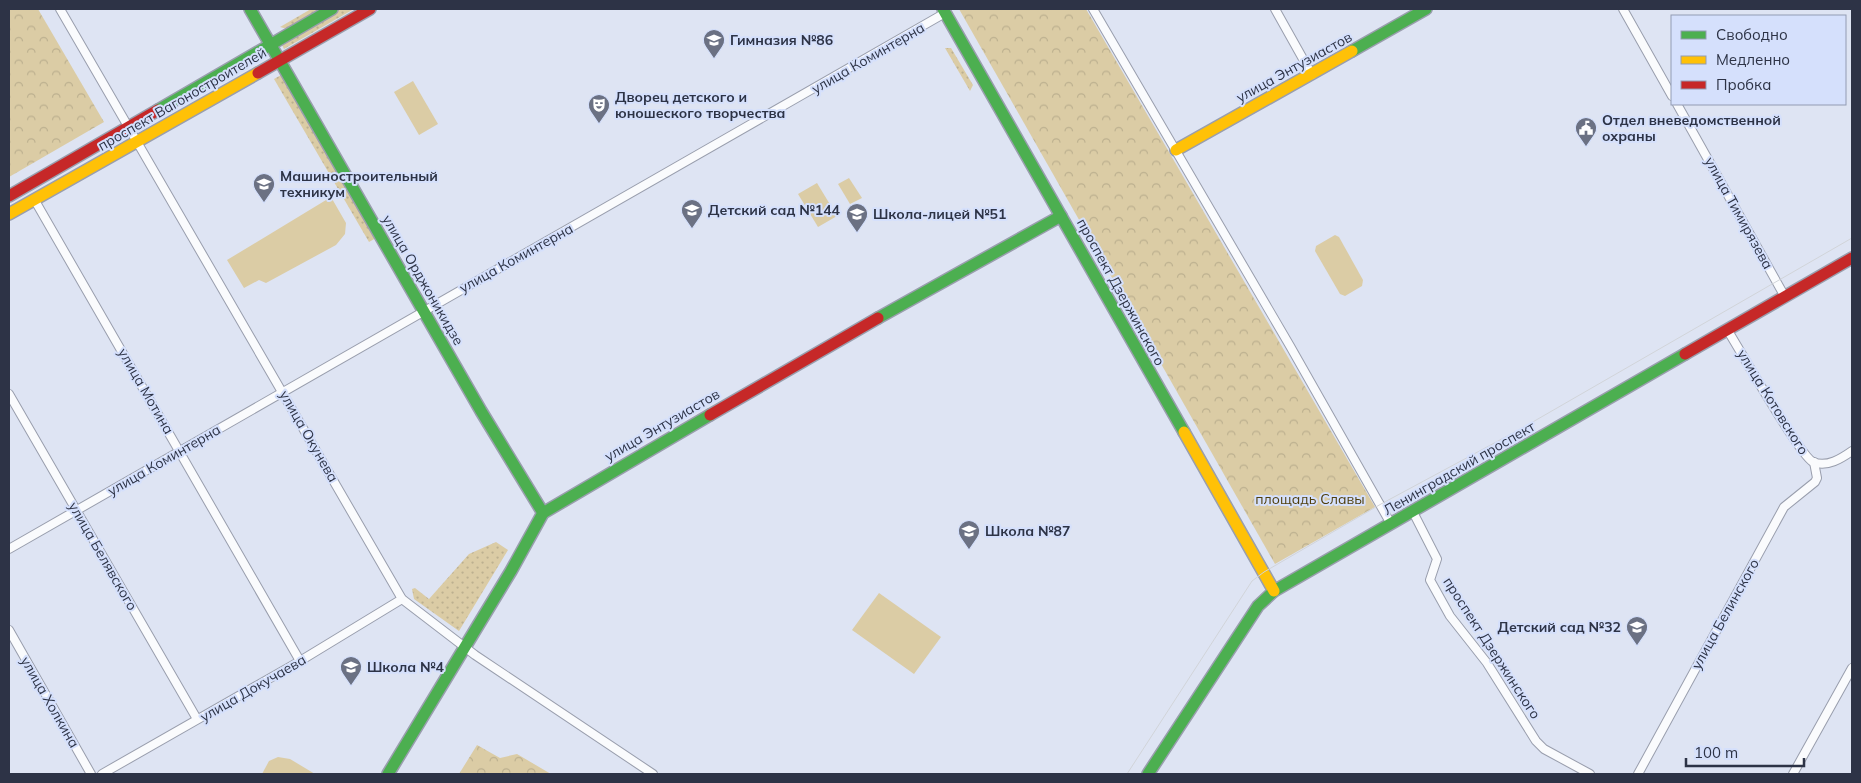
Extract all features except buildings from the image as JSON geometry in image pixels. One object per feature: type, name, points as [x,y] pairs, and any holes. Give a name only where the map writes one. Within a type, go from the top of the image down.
[{"type":"street","name":"улица Окунева","points":[[60,9],[402,599],[464,646],[653,774]]},
{"type":"street","name":"улица Орджоникидзе","points":[[250,9],[542,513]]},
{"type":"street","name":"проспект Вагоностроителей","points":[[9,196],[332,9]]},
{"type":"street","name":"проспект Вагоностроителей","points":[[9,214],[370,9]]},
{"type":"street","points":[[1094,9],[1314,386],[1391,524]]},
{"type":"street","points":[[1275,9],[1312,75]]},
{"type":"street","name":"улица Энтузиастов","points":[[1176,150],[1426,9]]},
{"type":"street","points":[[1623,9],[1671,94]]},
{"type":"street","name":"проспект Дзержинского","points":[[944,11],[1274,591]]},
{"type":"street","name":"улица Коминтерна","points":[[9,549],[423,310],[537,247],[944,11]]},
{"type":"street","name":"улица Тимирязева","points":[[1678,105],[1785,297]]},
{"type":"street","name":"улица Мотина","points":[[34,199],[300,661]]},
{"type":"street","name":"улица Энтузиастов","points":[[542,513],[877,318],[1061,216]]},
{"type":"street","name":"Ленинградский проспект","points":[[1148,774],[1258,606],[1274,591],[1852,258]]},
{"type":"street","name":"улица Котовского","points":[[1728,331],[1795,440],[1814,462],[1825,464],[1838,460],[1852,451]]},
{"type":"street","name":"улица Белявского","points":[[9,394],[197,719]]},
{"type":"street","name":"улица Белинского","points":[[1638,774],[1784,507],[1815,482],[1817,478],[1814,462]]},
{"type":"street","name":"проспект Дзержинского","points":[[1413,512],[1437,559],[1430,580],[1454,622],[1486,662],[1536,741],[1544,749],[1590,774]]},
{"type":"street","points":[[388,774],[511,571],[542,513]]},
{"type":"street","name":"улица Докучаева","points":[[102,774],[300,661],[402,599]]},
{"type":"street","name":"улица Холкина","points":[[9,630],[90,774]]},
{"type":"street","points":[[1793,774],[1852,668]]},
{"type":"green space","points":[[9,9],[38,9],[104,122],[9,177]]},
{"type":"green space","points":[[311,9],[321,9],[287,29],[280,27]]},
{"type":"green space","points":[[340,9],[354,9],[284,49],[281,43]]},
{"type":"green space","name":"площадь Славы","points":[[959,9],[1086,9],[1375,507],[1275,564]]},
{"type":"green space","points":[[945,48],[951,48],[973,85],[970,91]]},
{"type":"green space","points":[[281,75],[376,238],[369,242],[274,79]]},
{"type":"green space","points":[[413,81],[438,124],[419,135],[394,92]]},
{"type":"green space","points":[[849,178],[862,198],[850,204],[838,184]]},
{"type":"green space","points":[[817,183],[837,216],[818,227],[798,194]]},
{"type":"green space","points":[[331,197],[346,223],[345,234],[336,245],[266,283],[259,280],[244,288],[227,260]]},
{"type":"green space","points":[[1335,235],[1339,237],[1363,280],[1362,286],[1345,296],[1340,294],[1315,251],[1316,246]]},
{"type":"green space","points":[[496,542],[508,550],[459,631],[414,599],[412,589],[415,588],[429,599],[469,554]]},
{"type":"green space","points":[[879,593],[941,637],[914,674],[852,630]]},
{"type":"green space","points":[[477,745],[500,758],[517,754],[551,774],[459,774]]},
{"type":"green space","points":[[278,757],[290,759],[315,774],[262,774],[269,761]]},
{"type":"tram line","points":[[1127,774],[1252,581],[1264,572],[1381,504],[1524,427],[1852,238]]},
{"type":"traffic: fast","points":[[250,9],[481,411],[543,513]]},
{"type":"traffic: fast","points":[[158,110],[332,9]]},
{"type":"traffic: fast","points":[[943,9],[1184,432]]},
{"type":"traffic: fast","points":[[1352,51],[1426,9]]},
{"type":"traffic: fast","points":[[878,318],[1061,216]]},
{"type":"traffic: fast","points":[[1148,774],[1258,606],[1274,591],[1685,354]]},
{"type":"traffic: fast","points":[[388,774],[511,571],[543,513],[710,415]]},
{"type":"traffic: slow","points":[[1176,150],[1352,51]]},
{"type":"traffic: slow","points":[[9,214],[258,73]]},
{"type":"traffic: slow","points":[[1184,432],[1274,591]]},
{"type":"traffic: jam","points":[[258,73],[370,9]]},
{"type":"traffic: jam","points":[[9,196],[158,110]]},
{"type":"traffic: jam","points":[[1685,354],[1852,258]]},
{"type":"traffic: jam","points":[[710,415],[878,318]]},
{"type":"place","name":"Гимназия №86","points":[[714,59]]},
{"type":"place","name":"Дворец детского и юношеского творчества","points":[[599,124]]},
{"type":"place","name":"Отдел вневедомственной охраны","points":[[1586,147]]},
{"type":"place","name":"Машиностроительный техникум","points":[[264,203]]},
{"type":"place","name":"Детский сад №144","points":[[692,229]]},
{"type":"place","name":"Школа-лицей №51","points":[[857,233]]},
{"type":"place","name":"Школа №87","points":[[969,550]]},
{"type":"place","name":"Детский сад №32","points":[[1637,646]]},
{"type":"place","name":"Школа №4","points":[[351,686]]}]
